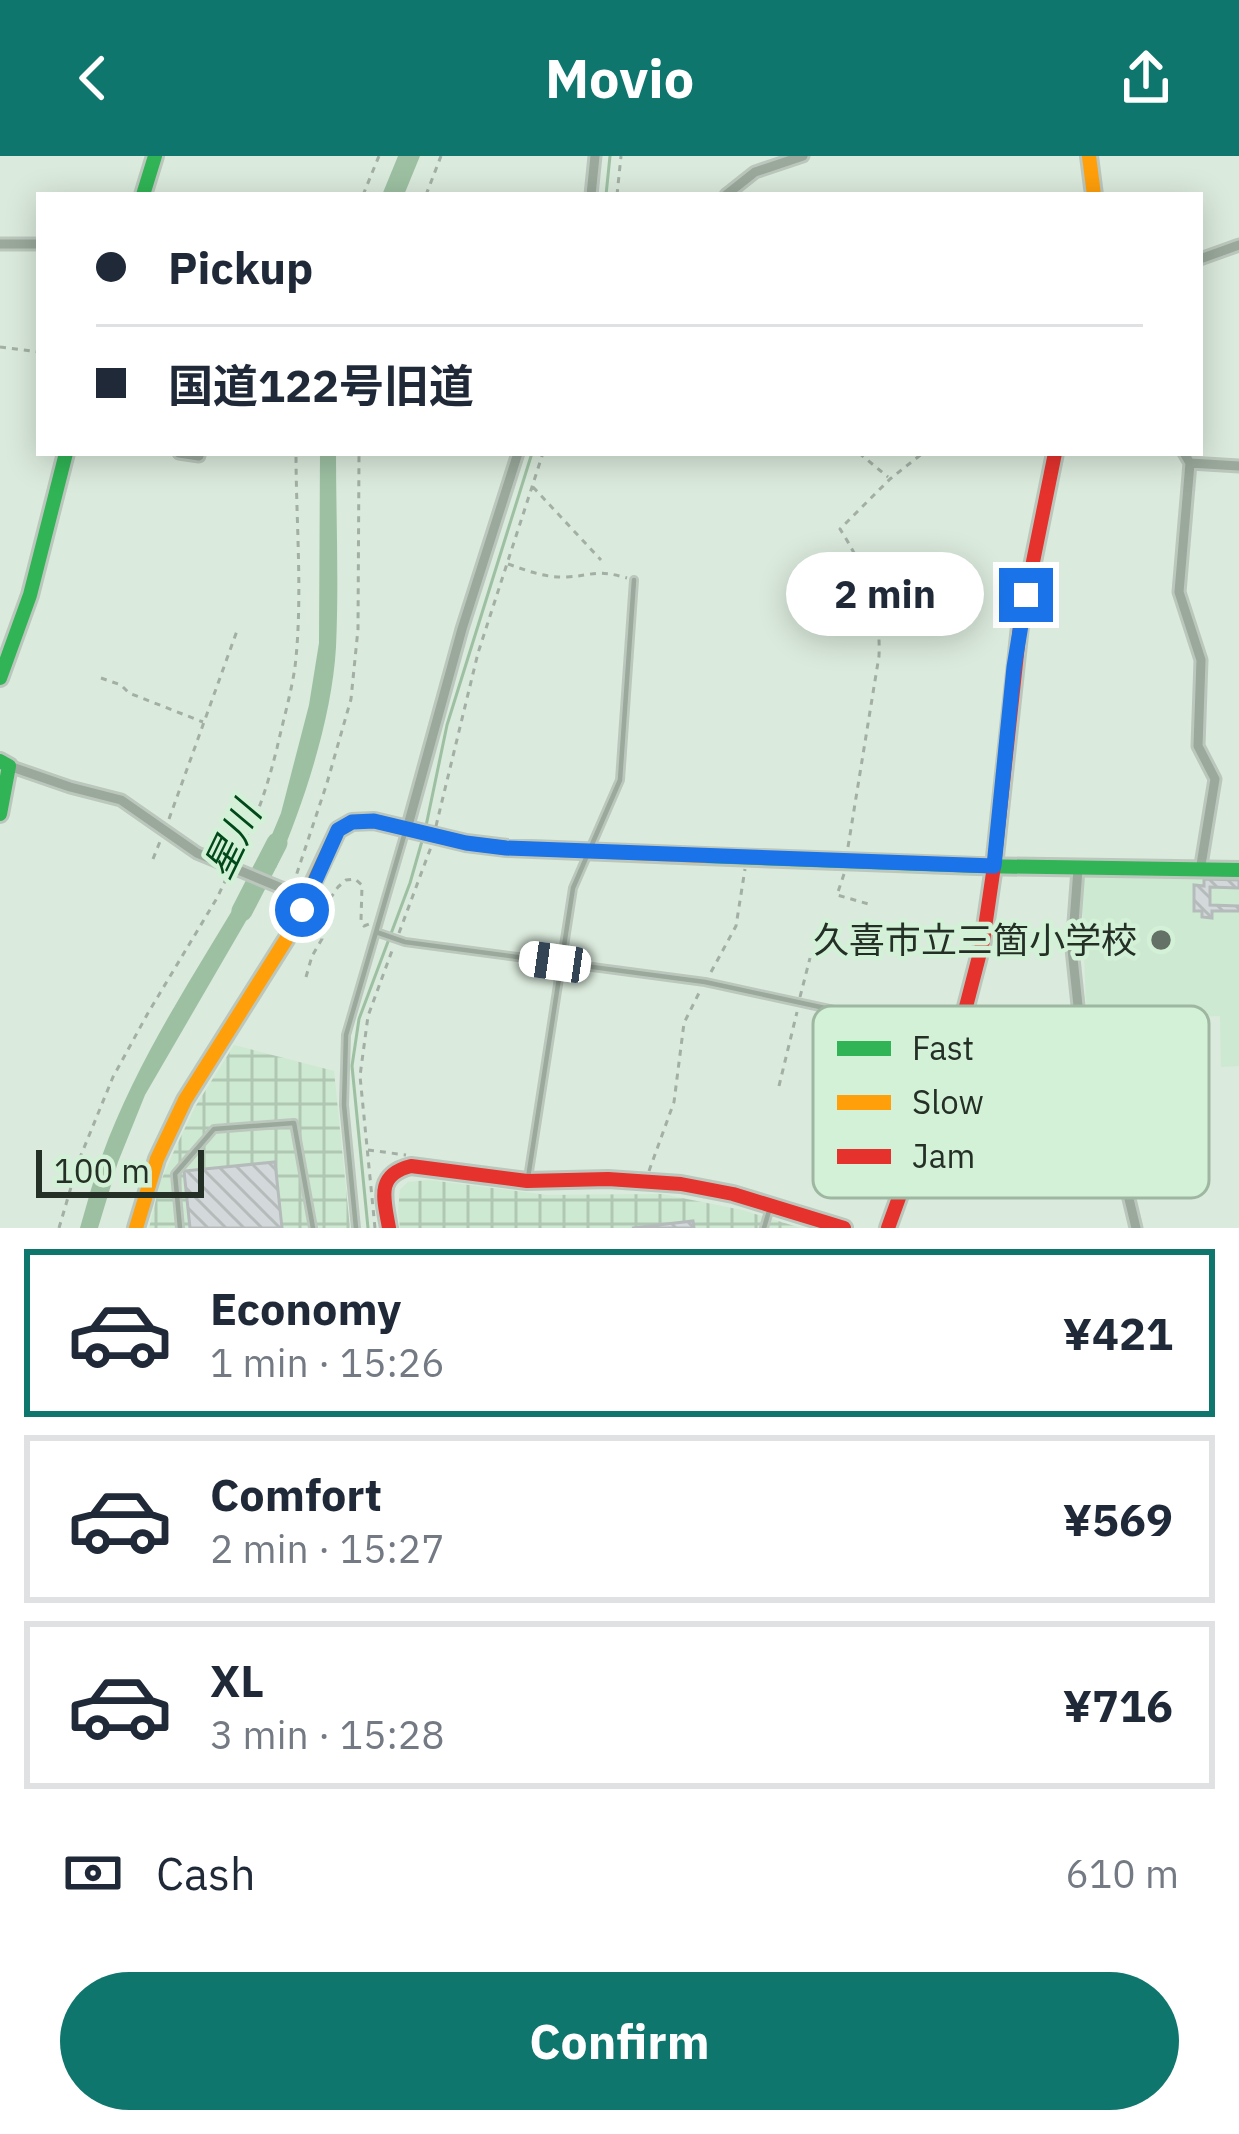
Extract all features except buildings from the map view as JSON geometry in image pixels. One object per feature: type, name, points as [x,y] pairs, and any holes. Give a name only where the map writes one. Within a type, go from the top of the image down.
[{"type":"street","points":[[144,192],[155,156]]},
{"type":"street","points":[[591,192],[595,156]]},
{"type":"street","points":[[730,192],[755,172],[803,156]]},
{"type":"street","points":[[1089,156],[1094,192]]},
{"type":"street","points":[[0,244],[36,244]]},
{"type":"street","points":[[1203,258],[1239,245]]},
{"type":"street","points":[[0,678],[35,578],[65,456]]},
{"type":"street","points":[[424,833],[462,628],[517,456]]},
{"type":"street","points":[[966,1006],[994,866],[1014,667],[1054,456]]},
{"type":"street","points":[[1200,871],[1215,779],[1198,746],[1201,660],[1179,592],[1187,458],[1239,466]]},
{"type":"street","points":[[0,814],[4,764],[121,800],[197,853],[314,896]]},
{"type":"street","points":[[136,1228],[157,1159],[185,1100],[314,896],[338,830],[360,820],[506,848],[847,862],[1239,870]]},
{"type":"street","points":[[1077,1006],[1072,949],[1078,868]]},
{"type":"street","points":[[388,1228],[386,1180],[403,1166],[527,1180],[646,1181],[715,1190],[844,1228]]},
{"type":"street","points":[[889,1228],[900,1198]]},
{"type":"street","points":[[1129,1198],[1136,1228]]},
{"type":"lane","points":[[527,1180],[573,887],[620,780],[634,580]]},
{"type":"lane","points":[[356,1228],[344,1105],[346,1035],[379,933],[424,833]]},
{"type":"lane","points":[[379,933],[405,942],[705,982],[817,1006]]},
{"type":"lane","points":[[180,1228],[176,1174],[214,1129],[294,1124],[313,1228]]},
{"type":"lane","points":[[764,1228],[770,1206]]},
{"type":"path","points":[[364,192],[379,156]]},
{"type":"path","points":[[427,192],[441,156]]},
{"type":"path","points":[[617,192],[621,156]]},
{"type":"path","points":[[0,347],[36,352]]},
{"type":"path","points":[[290,887],[351,698],[358,629],[359,456]]},
{"type":"path","points":[[375,1228],[361,1097],[368,1016],[542,456]]},
{"type":"path","points":[[864,456],[890,478]]},
{"type":"path","points":[[872,905],[837,895],[847,862],[880,628],[863,566],[841,529],[890,478],[919,456]]},
{"type":"path","points":[[531,485],[602,560]]},
{"type":"path","points":[[506,564],[538,575],[569,577],[602,571],[634,580]]},
{"type":"path","points":[[153,860],[238,628]]},
{"type":"path","points":[[101,677],[205,722]]},
{"type":"path","points":[[646,1181],[674,1102],[684,1023],[736,926],[746,857]]},
{"type":"path","points":[[306,977],[322,939],[323,909],[346,880],[359,881],[362,924],[370,923]]},
{"type":"path","points":[[314,896],[328,899]]},
{"type":"path","points":[[778,1086],[810,958]]},
{"type":"shaded area","points":[[398,156],[420,156],[405,192],[383,192]]},
{"type":"shaded area","points":[[320,456],[336,456],[336,647],[329,702],[315,760],[276,868],[261,861],[281,813],[309,705],[319,643]]},
{"type":"shaded area","name":"久喜市立三箇小学校","points":[[1239,876],[1239,1066],[1221,1067],[1220,1016],[1209,1016],[1209,1006],[1086,1003],[1081,878]]},
{"type":"shaded area","points":[[248,884],[264,890],[145,1095],[98,1228],[80,1228],[102,1156],[132,1085]]},
{"type":"shaded area","points":[[234,1045],[334,1071],[350,1228],[149,1228],[174,1151]]},
{"type":"shaded area","points":[[429,1180],[547,1195],[662,1194],[801,1228],[400,1228],[400,1190],[408,1182]]},
{"type":"waterway","points":[[606,192],[610,156]]},
{"type":"waterway","points":[[426,826],[447,725],[531,456]]},
{"type":"waterway","points":[[368,1228],[352,1066],[359,1019],[422,841]]},
{"type":"waterway","name":"星川","points":[[242,911],[277,843]]},
{"type":"traffic: fast","points":[[144,192],[155,156]]},
{"type":"traffic: fast","points":[[0,678],[30,595],[65,456]]},
{"type":"traffic: fast","points":[[0,761],[9,766],[0,814]]},
{"type":"traffic: fast","points":[[704,856],[1239,870]]},
{"type":"traffic: slow","points":[[1089,156],[1094,192]]},
{"type":"traffic: slow","points":[[136,1228],[157,1159],[185,1100],[287,938],[338,830],[352,822],[374,821],[507,848],[704,856]]},
{"type":"traffic: jam","points":[[966,1006],[983,941],[994,866],[1020,626],[1054,456]]},
{"type":"traffic: jam","points":[[389,1228],[384,1198],[387,1182],[411,1166],[527,1181],[681,1184],[733,1194],[844,1228]]},
{"type":"traffic: jam","points":[[888,1228],[899,1198]]},
{"type":"place","name":"久喜市立三箇小学校","points":[[1161,940]]},
{"type":"route","points":[[302,910],[338,830],[360,820],[506,848],[994,866],[1026,595]]}]
